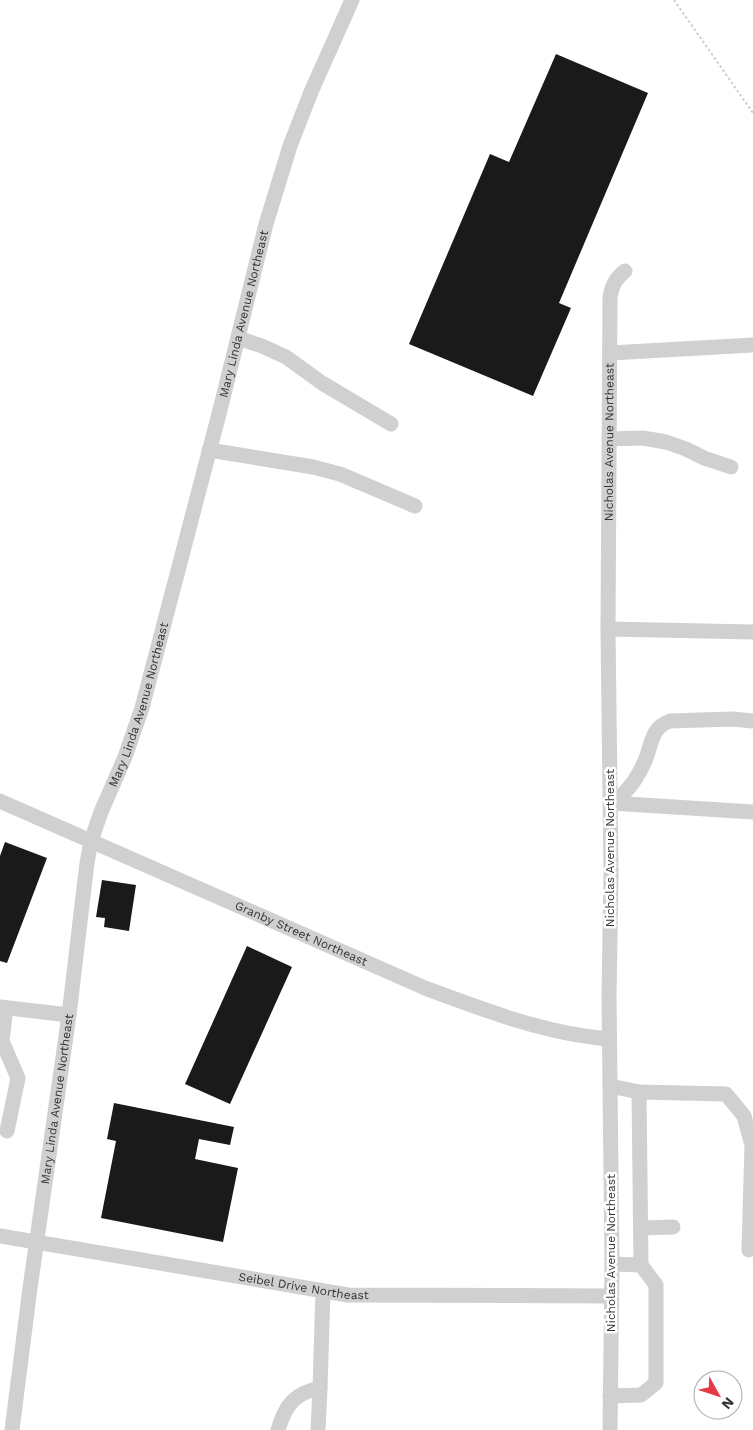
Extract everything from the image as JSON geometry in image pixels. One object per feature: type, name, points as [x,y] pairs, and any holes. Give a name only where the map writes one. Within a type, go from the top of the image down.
[{"type":"street","name":"Mary Linda Avenue Northeast","points":[[12,1430],[91,841],[101,812],[125,757],[142,708],[266,224],[290,146],[311,92],[352,0]]},
{"type":"street","name":"Nicholas Avenue Northeast","points":[[610,1430],[612,1264],[609,1039],[611,803],[608,629],[610,297],[617,277],[625,271]]},
{"type":"street","points":[[238,338],[286,357],[322,383],[391,424]]},
{"type":"street","points":[[610,353],[753,345]]},
{"type":"street","points":[[609,439],[642,438],[666,442],[731,467]]},
{"type":"street","points":[[209,450],[313,467],[340,474],[415,506]]},
{"type":"street","points":[[608,629],[753,632]]},
{"type":"street","points":[[611,803],[624,794],[643,766],[653,734],[664,723],[670,721],[753,721]]},
{"type":"street","name":"Granby Street Northeast","points":[[0,802],[425,988],[522,1022],[592,1038],[609,1039]]},
{"type":"street","points":[[611,803],[753,812]]},
{"type":"street","points":[[7,1131],[18,1078],[2,1041],[3,1007],[69,1015]]},
{"type":"street","points":[[610,1086],[639,1092],[726,1094],[744,1116],[752,1145],[749,1250]]},
{"type":"street","points":[[610,1396],[641,1395],[656,1383],[656,1285],[641,1265],[639,1092]]},
{"type":"street","points":[[641,1228],[673,1228]]},
{"type":"street","name":"Seibel Drive Northeast","points":[[0,1236],[348,1295],[611,1296]]},
{"type":"street","points":[[612,1264],[641,1265]]},
{"type":"street","points":[[318,1430],[323,1291]]},
{"type":"street","points":[[278,1430],[286,1409],[293,1400],[302,1394],[320,1388]]},
{"type":"path","points":[[674,0],[753,113]]},
{"type":"building","points":[[556,54],[648,93],[559,303],[571,308],[533,396],[409,344],[490,154],[509,162]]},
{"type":"building","points":[[5,842],[47,858],[7,963],[0,961],[0,856]]},
{"type":"building","points":[[102,880],[136,885],[129,931],[104,927],[105,918],[96,917]]},
{"type":"building","points":[[247,946],[292,967],[230,1104],[185,1084]]},
{"type":"building","points":[[114,1103],[234,1127],[230,1145],[199,1139],[195,1159],[238,1168],[223,1242],[101,1218],[116,1141],[107,1139]]}]
